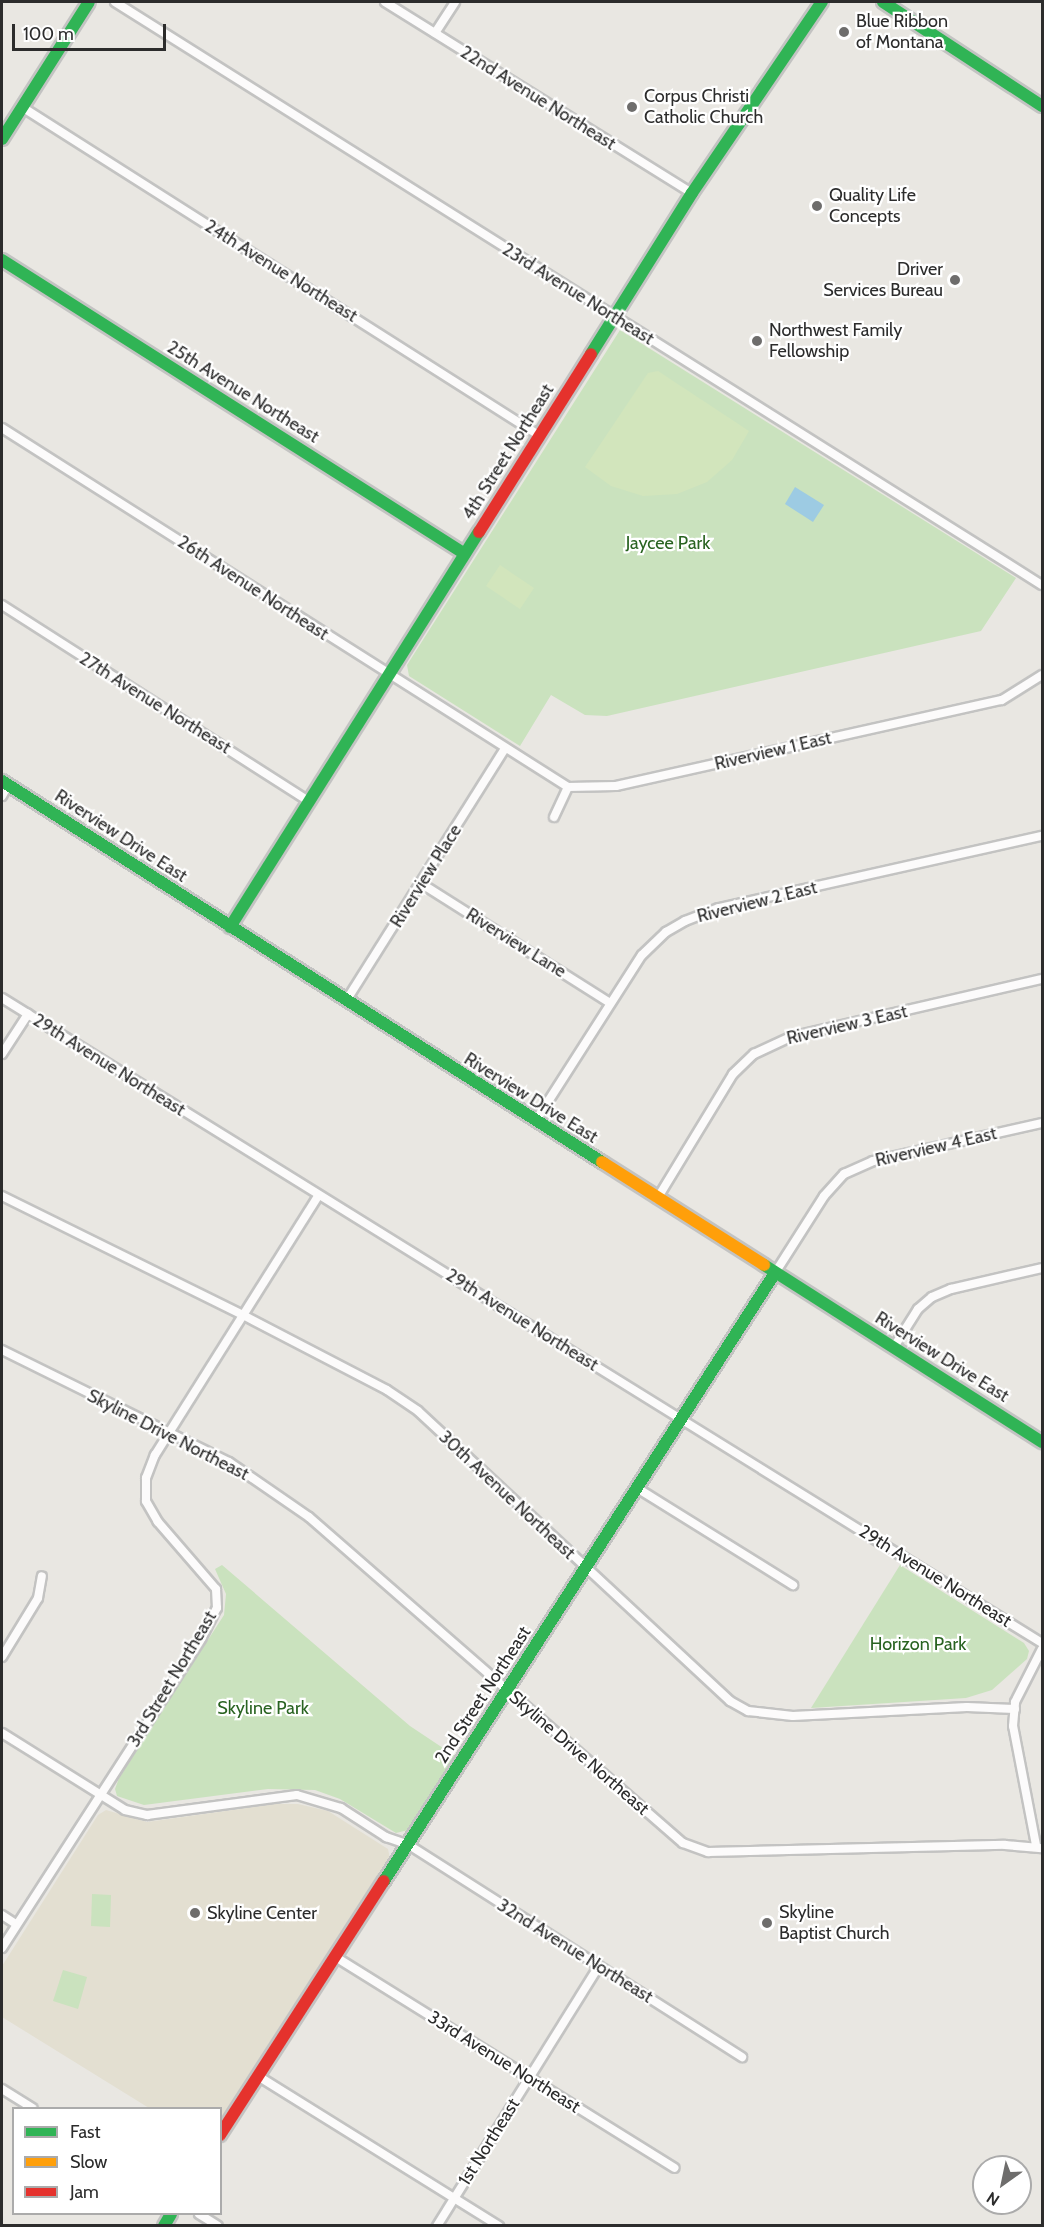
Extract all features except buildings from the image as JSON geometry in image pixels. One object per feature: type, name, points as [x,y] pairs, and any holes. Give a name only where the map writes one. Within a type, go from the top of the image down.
[{"type":"street","points":[[2,139],[89,2]]},
{"type":"street","name":"23rd Avenue Northeast","points":[[114,2],[1042,585]]},
{"type":"street","name":"22nd Avenue Northeast","points":[[385,2],[692,194]]},
{"type":"street","points":[[435,33],[455,2]]},
{"type":"street","name":"4th Street Northeast","points":[[230,927],[692,194],[822,2]]},
{"type":"street","points":[[883,2],[1042,106]]},
{"type":"street","name":"24th Avenue Northeast","points":[[22,106],[540,436]]},
{"type":"street","name":"25th Avenue Northeast","points":[[2,260],[465,554]]},
{"type":"street","name":"26th Avenue Northeast","points":[[2,428],[505,749]]},
{"type":"street","name":"27th Avenue Northeast","points":[[2,605],[309,801]]},
{"type":"street","name":"Riverview 1 East","points":[[568,787],[616,786],[1002,700],[1042,675]]},
{"type":"street","points":[[505,749],[568,787],[554,817]]},
{"type":"street","name":"Riverview Place","points":[[346,1001],[422,884],[505,749]]},
{"type":"street","points":[[2,796],[5,783]]},
{"type":"street","name":"Riverview Drive East","points":[[5,783],[535,1122],[1042,1442]]},
{"type":"street","name":"Riverview 2 East","points":[[535,1122],[642,956],[666,932],[718,908],[1042,836]]},
{"type":"street","name":"Riverview Lane","points":[[422,884],[610,1003]]},
{"type":"street","name":"Riverview 3 East","points":[[657,1199],[733,1074],[754,1054],[790,1037],[1042,979]]},
{"type":"street","name":"29th Avenue Northeast","points":[[2,998],[1042,1643]]},
{"type":"street","points":[[2,1054],[28,1014]]},
{"type":"street","name":"Riverview 4 East","points":[[774,1273],[824,1196],[844,1174],[873,1161],[1042,1123]]},
{"type":"street","name":"3rd Street Northeast","points":[[2,1948],[101,1796],[217,1608],[216,1589],[158,1522],[146,1501],[146,1478],[169,1433],[319,1195]]},
{"type":"street","name":"30th Avenue Northeast","points":[[2,1196],[243,1315],[387,1390],[418,1411],[730,1701],[748,1711],[793,1716],[967,1707],[1015,1709]]},
{"type":"street","points":[[894,1347],[918,1309],[932,1297],[951,1288],[1042,1268]]},
{"type":"street","name":"2nd Street Northeast","points":[[222,2132],[508,1691],[774,1273]]},
{"type":"street","name":"Skyline Drive Northeast","points":[[2,1350],[229,1462],[309,1517],[683,1843],[708,1852],[1039,1847]]},
{"type":"street","points":[[637,1488],[793,1585]]},
{"type":"street","points":[[2,1657],[38,1598],[42,1576]]},
{"type":"street","points":[[1039,1847],[1013,1726],[1015,1709],[1042,1649]]},
{"type":"street","points":[[2,1733],[125,1810],[147,1815],[297,1795],[341,1808],[386,1837],[409,1845]]},
{"type":"street","name":"32nd Avenue Northeast","points":[[409,1845],[742,2057]]},
{"type":"street","points":[[2,1915],[16,1924]]},
{"type":"street","name":"33rd Avenue Northeast","points":[[334,1956],[674,2168]]},
{"type":"street","name":"1st Northeast","points":[[437,2226],[599,1966]]},
{"type":"street","points":[[258,2076],[499,2226]]},
{"type":"street","points":[[2,2089],[29,2107]]},
{"type":"street","points":[[201,2215],[218,2226]]},
{"type":"shaded area","name":"Skyline Center","points":[[275,1804],[298,1804],[328,1811],[388,1849],[390,1859],[222,2119],[222,2107],[147,2107],[2,2017],[2,1966],[98,1815],[106,1810],[147,1822]]},
{"type":"green space","name":"Jaycee Park","points":[[620,330],[1016,578],[981,631],[607,716],[585,715],[551,695],[520,746],[409,676],[407,665]]},
{"type":"green space","points":[[658,371],[749,431],[732,460],[707,482],[677,494],[643,496],[611,486],[585,467],[648,373]]},
{"type":"green space","points":[[500,565],[534,588],[520,609],[486,586]]},
{"type":"green space","name":"Skyline Park","points":[[222,1565],[410,1726],[455,1756],[408,1830],[396,1833],[340,1799],[315,1790],[268,1789],[144,1805],[117,1796],[115,1789],[119,1778],[224,1615],[226,1594],[215,1569]]},
{"type":"green space","name":"Horizon Park","points":[[900,1565],[1024,1643],[1029,1651],[1027,1659],[992,1690],[966,1698],[811,1708]]},
{"type":"green space","points":[[92,1894],[111,1895],[110,1927],[91,1926]]},
{"type":"green space","points":[[63,1970],[87,1977],[78,2009],[53,2001]]},
{"type":"water","points":[[795,487],[824,505],[813,522],[785,504]]},
{"type":"traffic: fast","points":[[2,139],[89,2]]},
{"type":"traffic: fast","points":[[591,354],[692,193],[822,2]]},
{"type":"traffic: fast","points":[[883,2],[1042,106]]},
{"type":"traffic: fast","points":[[2,260],[465,554]]},
{"type":"traffic: fast","points":[[230,927],[479,532]]},
{"type":"traffic: fast","points":[[2,781],[602,1162]]},
{"type":"traffic: fast","points":[[764,1265],[1042,1442]]},
{"type":"traffic: fast","points":[[384,1881],[775,1273]]},
{"type":"traffic: fast","points":[[164,2226],[170,2215]]},
{"type":"traffic: slow","points":[[602,1162],[764,1265]]},
{"type":"traffic: jam","points":[[479,532],[591,354]]},
{"type":"traffic: jam","points":[[222,2132],[384,1881]]},
{"type":"place","name":"Blue Ribbon of Montana","points":[[844,32]]},
{"type":"place","name":"Corpus Christi Catholic Church","points":[[632,107]]},
{"type":"place","name":"Quality Life Concepts","points":[[817,206]]},
{"type":"place","name":"Driver Services Bureau","points":[[955,280]]},
{"type":"place","name":"Northwest Family Fellowship","points":[[757,341]]},
{"type":"place","name":"Skyline Center","points":[[195,1913]]},
{"type":"place","name":"Skyline Baptist Church","points":[[767,1923]]}]
